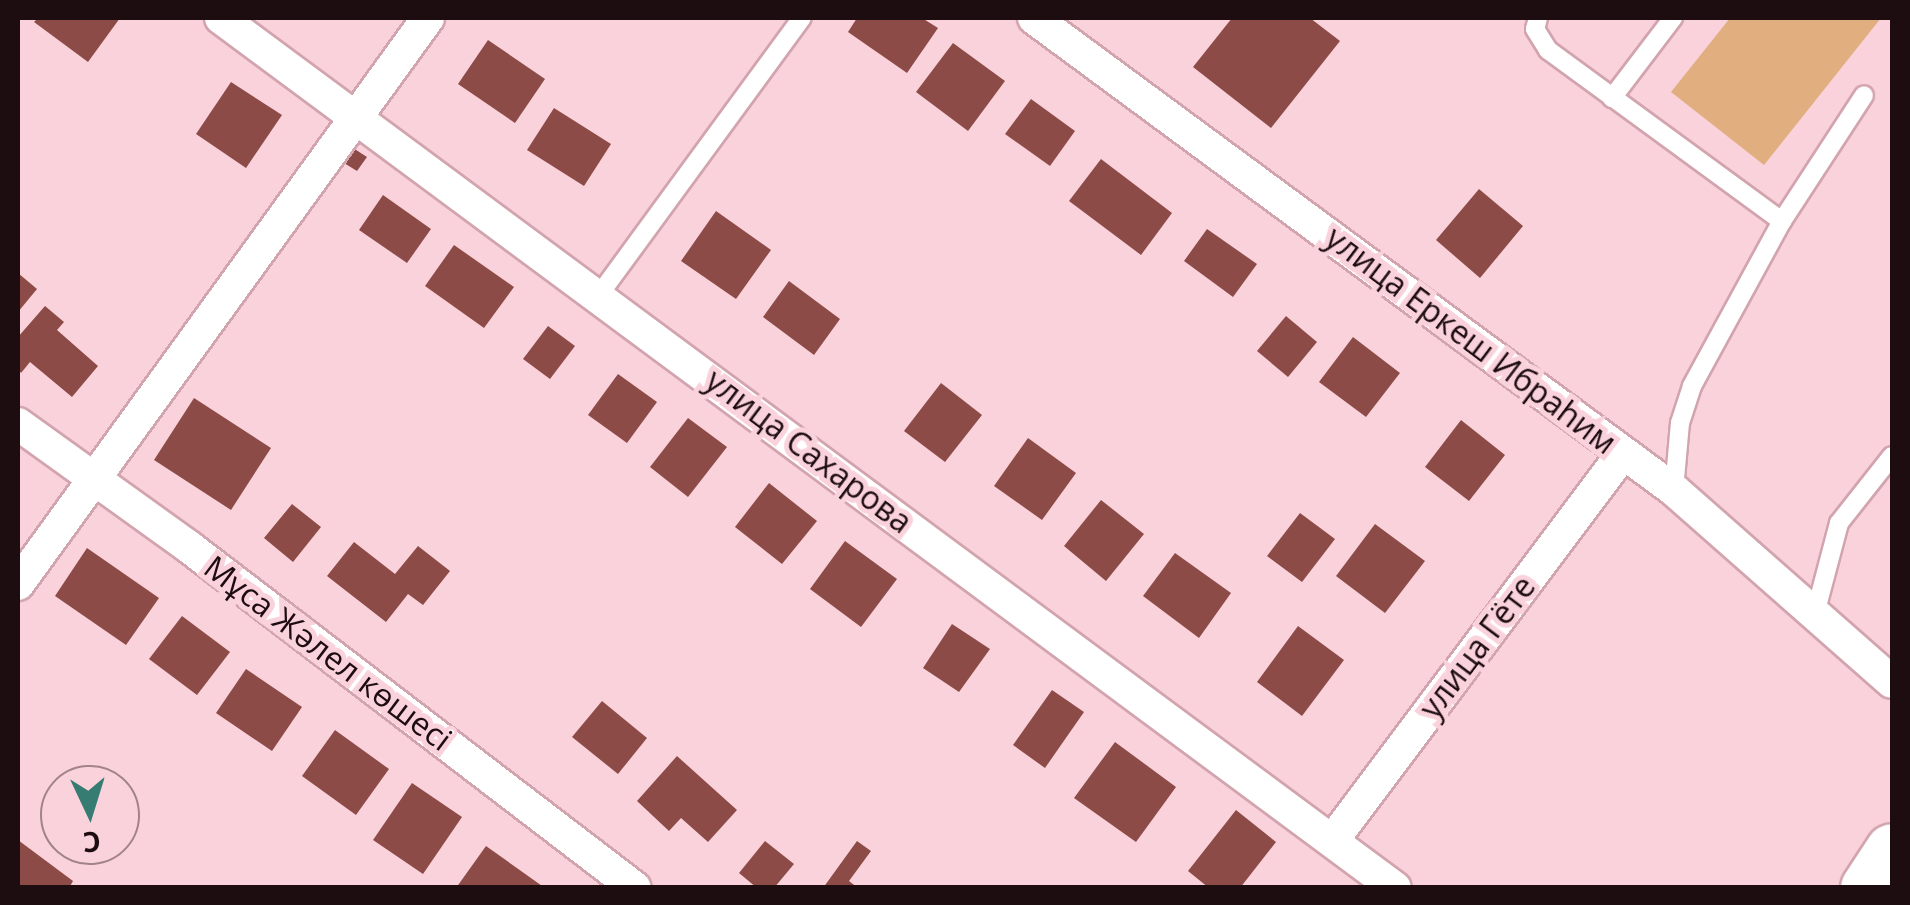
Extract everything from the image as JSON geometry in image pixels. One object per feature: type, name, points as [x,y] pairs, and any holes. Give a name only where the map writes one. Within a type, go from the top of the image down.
[{"type":"main road","points":[[1867,888],[1892,850]]},
{"type":"street","name":"улица Сахарова","points":[[221,18],[1394,888]]},
{"type":"street","points":[[18,584],[428,18]]},
{"type":"street","name":"улица Еркеш Ибраһим","points":[[1034,18],[1155,102],[1674,490],[1892,682]]},
{"type":"street","name":"Мұса Жәлел көшесі","points":[[18,424],[189,547],[635,888]]},
{"type":"street","name":"улица Гёте","points":[[1332,841],[1623,454]]},
{"type":"lane","points":[[599,295],[802,18]]},
{"type":"lane","points":[[1538,18],[1535,29],[1548,50],[1782,221]]},
{"type":"lane","points":[[1612,98],[1673,18]]},
{"type":"lane","points":[[1674,490],[1680,423],[1692,386],[1782,221],[1864,95]]},
{"type":"lane","points":[[1815,614],[1839,523],[1892,456]]},
{"type":"shaded area","points":[[1730,18],[1881,18],[1764,165],[1671,92]]},
{"type":"building","points":[[38,18],[120,18],[88,62],[34,22]]},
{"type":"building","points":[[857,18],[922,18],[938,28],[907,73],[848,32]]},
{"type":"building","points":[[1232,18],[1310,18],[1340,41],[1271,128],[1193,67]]},
{"type":"building","points":[[488,40],[545,79],[515,123],[458,84]]},
{"type":"building","points":[[953,43],[1005,81],[968,131],[916,92]]},
{"type":"building","points":[[231,82],[282,115],[246,168],[196,134]]},
{"type":"building","points":[[1031,99],[1075,131],[1050,166],[1005,134]]},
{"type":"building","points":[[554,108],[611,144],[584,186],[527,150]]},
{"type":"building","points":[[353,148],[367,157],[357,171],[344,163]]},
{"type":"building","points":[[1101,159],[1172,213],[1141,255],[1069,201]]},
{"type":"building","points":[[1479,189],[1523,226],[1480,278],[1436,240]]},
{"type":"building","points":[[383,195],[431,229],[407,263],[359,230]]},
{"type":"building","points":[[716,211],[771,250],[736,299],[681,261]]},
{"type":"building","points":[[1207,229],[1257,264],[1233,297],[1184,261]]},
{"type":"building","points":[[454,245],[514,287],[484,328],[425,286]]},
{"type":"building","points":[[18,273],[37,289],[18,312]]},
{"type":"building","points":[[789,281],[840,319],[814,355],[763,317]]},
{"type":"building","points":[[45,306],[64,322],[57,330],[98,366],[72,397],[30,362],[21,373],[18,369],[18,337]]},
{"type":"building","points":[[1286,316],[1317,342],[1288,377],[1257,351]]},
{"type":"building","points":[[548,326],[575,346],[550,379],[523,359]]},
{"type":"building","points":[[1353,337],[1400,373],[1366,417],[1319,382]]},
{"type":"building","points":[[618,374],[657,402],[627,443],[588,415]]},
{"type":"building","points":[[941,383],[982,415],[945,462],[904,431]]},
{"type":"building","points":[[194,398],[271,448],[231,510],[154,460]]},
{"type":"building","points":[[688,418],[727,447],[688,497],[650,467]]},
{"type":"building","points":[[1461,420],[1505,455],[1469,501],[1425,467]]},
{"type":"building","points":[[1028,438],[1076,473],[1042,520],[994,486]]},
{"type":"building","points":[[769,483],[817,521],[782,564],[735,527]]},
{"type":"building","points":[[1101,500],[1144,534],[1106,581],[1064,546]]},
{"type":"building","points":[[292,504],[321,527],[293,562],[264,538]]},
{"type":"building","points":[[1300,513],[1335,539],[1302,582],[1267,556]]},
{"type":"building","points":[[1375,524],[1425,561],[1385,613],[1336,576]]},
{"type":"building","points":[[845,541],[897,579],[861,627],[810,589]]},
{"type":"building","points":[[354,542],[395,574],[418,546],[450,571],[423,605],[408,594],[386,622],[327,576]]},
{"type":"building","points":[[87,548],[159,598],[126,645],[55,596]]},
{"type":"building","points":[[1175,553],[1231,593],[1199,638],[1143,596]]},
{"type":"building","points":[[182,616],[230,652],[197,695],[149,659]]},
{"type":"building","points":[[952,624],[990,649],[959,692],[923,668]]},
{"type":"building","points":[[1298,626],[1344,660],[1302,716],[1257,682]]},
{"type":"building","points":[[246,669],[302,707],[272,751],[216,713]]},
{"type":"building","points":[[1052,690],[1084,712],[1045,768],[1013,745]]},
{"type":"building","points":[[602,701],[647,738],[618,774],[572,737]]},
{"type":"building","points":[[335,730],[389,769],[356,815],[302,776]]},
{"type":"building","points":[[1115,742],[1176,787],[1136,842],[1074,798]]},
{"type":"building","points":[[677,756],[737,810],[708,842],[681,818],[669,831],[637,801]]},
{"type":"building","points":[[412,783],[462,817],[423,874],[373,840]]},
{"type":"building","points":[[1236,810],[1276,842],[1240,888],[1209,888],[1188,871]]},
{"type":"building","points":[[18,840],[40,856],[40,865],[52,865],[73,881],[69,888],[18,888]]},
{"type":"building","points":[[765,841],[794,864],[774,888],[757,888],[739,873]]},
{"type":"building","points":[[857,841],[871,851],[849,881],[858,888],[823,888]]},
{"type":"building","points":[[486,846],[545,888],[456,888]]}]
